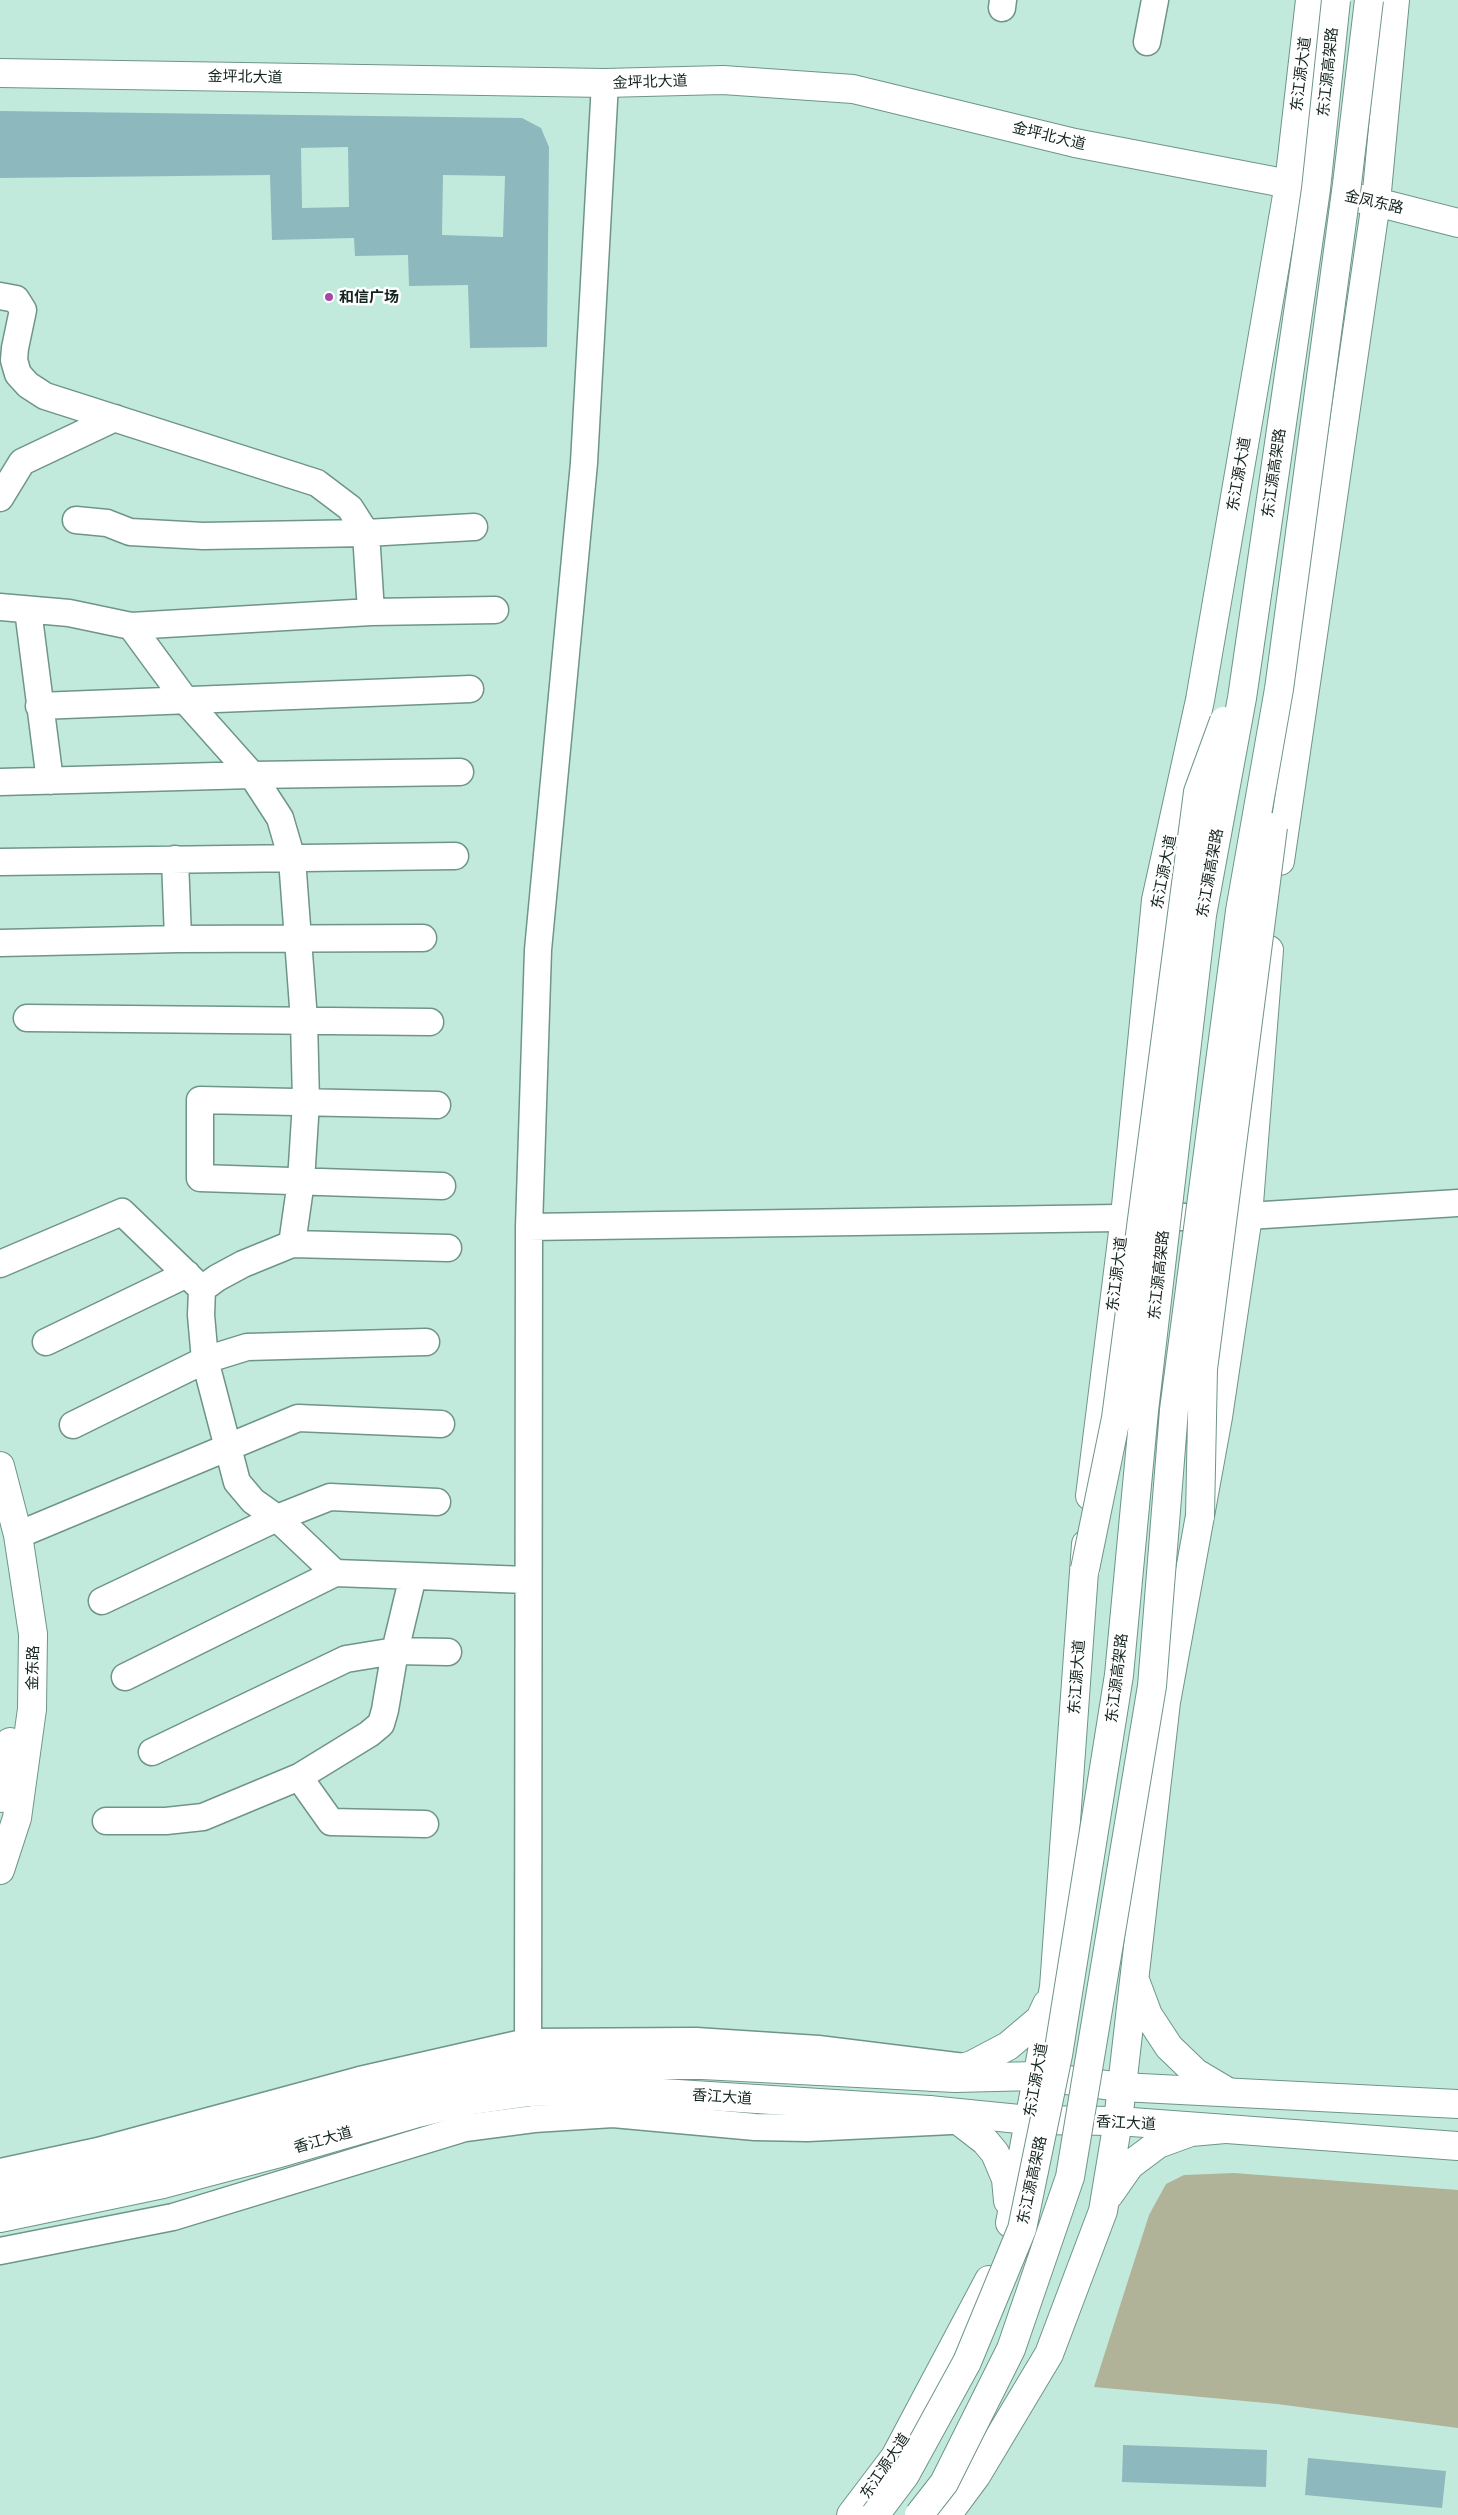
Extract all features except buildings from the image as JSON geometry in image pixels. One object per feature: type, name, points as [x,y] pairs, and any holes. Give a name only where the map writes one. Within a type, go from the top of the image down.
[{"type":"main road","name":"东江源大道","points":[[851,2515],[895,2457],[986,2287],[1009,2230],[1054,1987],[1092,1473],[1125,1216],[1156,900],[1200,700],[1289,184],[1310,0]]},
{"type":"main road","name":"东江源高架路","points":[[875,2515],[906,2475],[967,2362],[1022,2229],[1058,2055],[1119,1675],[1144,1411],[1202,915],[1248,656],[1316,189],[1336,0]]},
{"type":"main road","name":"东江源高架路","points":[[920,2515],[944,2483],[1011,2349],[1070,2177],[1152,1686],[1174,1410],[1240,911],[1278,689],[1347,184],[1369,0]]},
{"type":"main road","points":[[1103,2211],[1118,2121],[1166,1702],[1218,1417],[1248,1216],[1271,926],[1376,202],[1395,0]]},
{"type":"main road","name":"金坪北大道","points":[[0,73],[605,83],[723,80],[852,88],[1075,143],[1289,184]]},
{"type":"main road","name":"金凤东路","points":[[1289,184],[1376,202],[1458,223]]},
{"type":"main road","points":[[1085,1569],[1116,1418],[1198,792],[1248,656]]},
{"type":"main road","points":[[1200,1516],[1203,1369],[1273,828],[1278,689]]},
{"type":"main road","name":"金东路","points":[[0,1466],[9,1534],[17,1636],[16,1707],[0,1798]]},
{"type":"main road","name":"金东路","points":[[0,1870],[17,1818],[32,1709],[33,1634],[9,1534]]},
{"type":"main road","points":[[1134,1979],[1148,2015],[1168,2047],[1196,2073],[1228,2092]]},
{"type":"main road","points":[[934,2077],[966,2068],[991,2057],[1025,2033],[1040,2019],[1054,1987]]},
{"type":"main road","points":[[0,2195],[157,2159],[406,2091],[528,2053],[611,2063],[702,2065],[934,2077],[1036,2076],[1122,2087],[1458,2104]]},
{"type":"main road","name":"香江大道","points":[[0,2218],[163,2184],[434,2109],[472,2100],[529,2092],[615,2090],[929,2110],[1029,2120],[1118,2121],[1458,2146]]},
{"type":"main road","points":[[929,2110],[958,2121],[985,2141],[995,2153],[1003,2167],[1008,2193],[1009,2230]]},
{"type":"main road","points":[[948,2515],[976,2476],[1049,2354],[1103,2211],[1119,2179],[1144,2153],[1174,2136],[1191,2132],[1225,2130]]},
{"type":"main road","points":[[0,2180],[23,2186],[40,2187]]},
{"type":"street","points":[[1146,42],[1155,0]]},
{"type":"street","points":[[528,2053],[527,1580],[530,1435],[529,1226],[538,950],[584,462],[605,83]]},
{"type":"street","points":[[0,296],[16,299],[24,310],[9,375],[45,396],[317,483],[350,508],[366,532],[371,612]]},
{"type":"street","points":[[0,498],[11,462],[115,418]]},
{"type":"street","points":[[76,520],[106,523],[130,532],[194,535],[366,532],[474,527]]},
{"type":"street","points":[[0,607],[69,613],[131,626],[371,612],[495,610]]},
{"type":"street","points":[[28,610],[50,781]]},
{"type":"street","points":[[131,626],[186,701],[252,774],[280,818],[292,859],[304,1020],[306,1102],[301,1181],[292,1244]]},
{"type":"street","points":[[39,706],[470,689]]},
{"type":"street","points":[[0,782],[252,774],[460,772]]},
{"type":"street","points":[[0,862],[455,856]]},
{"type":"street","points":[[175,859],[178,939]]},
{"type":"street","points":[[0,943],[178,939],[423,938]]},
{"type":"street","points":[[27,1018],[430,1022]]},
{"type":"street","points":[[437,1105],[200,1100],[200,1178],[442,1186]]},
{"type":"street","points":[[529,1226],[1125,1216],[1248,1216],[1458,1203]]},
{"type":"street","points":[[0,1264],[122,1212],[195,1282],[201,1315],[205,1360],[237,1482],[253,1502],[277,1518],[336,1573]]},
{"type":"street","points":[[46,1342],[195,1282],[217,1278],[243,1264],[292,1244],[448,1248]]},
{"type":"street","points":[[73,1425],[205,1360],[247,1347],[426,1342]]},
{"type":"street","points":[[9,1534],[298,1418],[441,1424]]},
{"type":"street","points":[[102,1602],[277,1518],[330,1497],[438,1502]]},
{"type":"street","points":[[125,1677],[336,1573],[527,1580]]},
{"type":"street","points":[[106,1821],[166,1821],[203,1817],[299,1777],[380,1724],[413,1576]]},
{"type":"street","points":[[152,1752],[346,1659],[395,1651],[448,1652]]},
{"type":"street","points":[[299,1777],[330,1822],[425,1824]]},
{"type":"street","points":[[0,2172],[98,2151],[360,2080],[528,2053],[696,2041],[818,2049],[1036,2076]]},
{"type":"street","points":[[0,2251],[173,2217],[465,2128],[534,2119],[613,2114],[755,2127],[808,2128],[958,2121],[1029,2120]]},
{"type":"green space","points":[[1234,2173],[1458,2190],[1458,2428],[1277,2404],[1094,2387],[1149,2215],[1166,2184],[1184,2175]]},
{"type":"place","name":"和信广场","points":[[329,297]]}]
